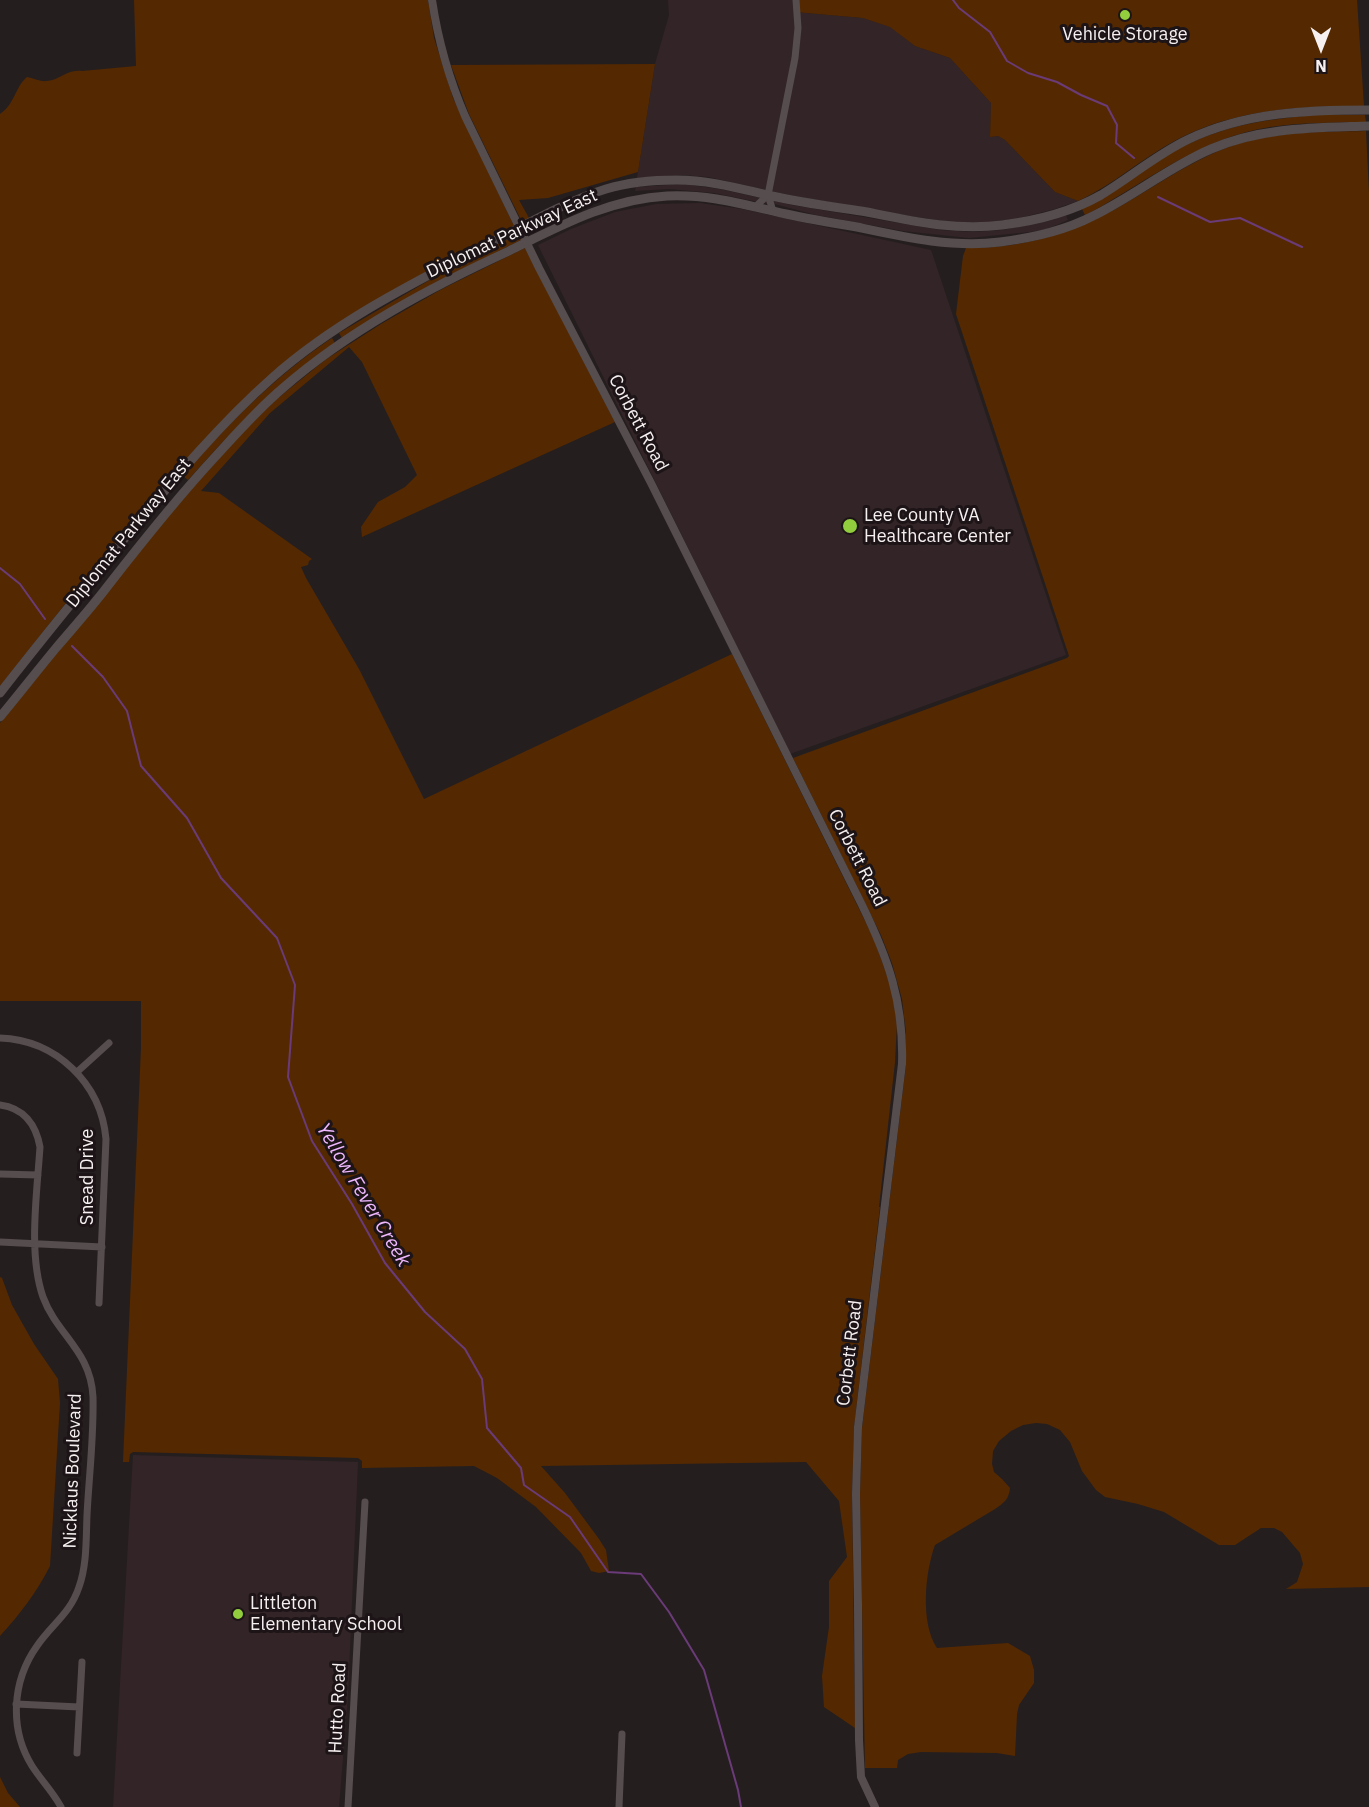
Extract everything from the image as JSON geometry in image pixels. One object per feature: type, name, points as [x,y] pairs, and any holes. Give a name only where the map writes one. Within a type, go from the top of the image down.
[{"type":"main road","name":"Diplomat Parkway East","points":[[0,693],[65,610],[174,481],[225,423],[272,378],[333,332],[438,270],[595,193],[644,182],[695,180],[914,222],[957,227],[1003,225],[1068,210],[1102,194],[1177,145],[1221,126],[1288,112],[1369,110]]},
{"type":"main road","name":"Diplomat Parkway East","points":[[0,717],[184,490],[274,395],[307,367],[379,320],[440,285],[583,215],[612,205],[639,200],[674,196],[704,197],[916,239],[959,244],[994,243],[1056,231],[1095,215],[1189,159],[1227,143],[1269,131],[1369,126]]},
{"type":"main road","points":[[1068,210],[1074,224]]},
{"type":"main road","points":[[333,332],[341,344]]},
{"type":"main road","points":[[174,481],[184,490]]},
{"type":"street","name":"Corbett Road","points":[[432,0],[438,37],[456,96],[526,242],[656,492],[856,892],[878,937],[896,989],[901,1024],[902,1064],[858,1427],[856,1494],[861,1777],[875,1807]]},
{"type":"street","points":[[773,211],[768,195],[795,58],[798,28],[796,0]]},
{"type":"street","points":[[755,207],[768,195]]},
{"type":"street","name":"Snead Drive","points":[[0,1038],[23,1041],[57,1055],[77,1072],[93,1095],[105,1130],[106,1166],[99,1303]]},
{"type":"street","points":[[77,1072],[109,1043]]},
{"type":"street","name":"Nicklaus Boulevard","points":[[0,1105],[14,1108],[22,1113],[34,1128],[40,1148],[35,1268],[47,1306],[80,1353],[88,1370],[93,1399],[84,1569],[80,1587],[65,1615],[37,1646],[28,1661],[20,1678],[16,1704],[17,1725],[27,1756],[61,1807]]},
{"type":"street","points":[[0,1174],[38,1175]]},
{"type":"street","points":[[0,1242],[102,1247]]},
{"type":"street","name":"Hutto Road","points":[[348,1807],[365,1502]]},
{"type":"street","points":[[77,1753],[82,1662]]},
{"type":"street","points":[[16,1704],[79,1707]]},
{"type":"street","points":[[619,1807],[622,1734]]},
{"type":"shaded area","points":[[134,0],[428,0],[434,38],[453,98],[514,226],[436,266],[348,317],[309,343],[172,475],[0,686],[0,114],[9,105],[27,77],[47,81],[72,72],[136,66]]},
{"type":"shaded area","points":[[668,0],[794,0],[795,12],[863,18],[891,27],[915,46],[950,58],[991,103],[990,137],[998,136],[1005,140],[1055,192],[1078,201],[1016,219],[957,223],[794,196],[708,177],[682,175],[637,178],[655,64],[669,15]]},
{"type":"shaded area","points":[[794,0],[1357,0],[1364,106],[1268,111],[1221,122],[1176,140],[1078,201],[1055,192],[1005,140],[998,136],[990,137],[991,103],[950,58],[915,46],[890,27],[863,18],[795,12]]},
{"type":"shaded area","points":[[655,64],[638,172],[548,198],[519,200],[529,218],[522,222],[469,114],[451,65]]},
{"type":"shaded area","points":[[1314,115],[1365,115],[1366,122],[1294,124],[1245,132],[1178,161],[1085,215],[1082,209],[1164,156],[1208,136],[1252,123]]},
{"type":"shaded area","points":[[1366,131],[1369,193],[1369,1587],[1286,1589],[1297,1582],[1303,1564],[1300,1553],[1282,1532],[1274,1528],[1261,1528],[1235,1545],[1219,1545],[1164,1512],[1105,1497],[1096,1490],[1082,1471],[1070,1442],[1060,1430],[1047,1424],[1023,1425],[999,1441],[993,1451],[994,1472],[1010,1488],[1007,1498],[995,1509],[935,1545],[929,1569],[926,1597],[928,1625],[937,1648],[1008,1643],[1030,1656],[1034,1670],[1034,1683],[1019,1705],[1015,1756],[997,1753],[921,1752],[908,1754],[898,1760],[897,1768],[865,1768],[860,1494],[862,1428],[906,1065],[906,1032],[902,999],[881,935],[793,758],[1069,656],[956,314],[966,248],[987,248],[1029,242],[1069,230],[1126,203],[1200,160],[1243,142],[1278,135]]},
{"type":"shaded area","points":[[682,184],[941,230],[973,232],[1003,230],[1066,215],[1068,220],[1047,229],[969,238],[903,231],[714,193],[669,189],[635,191],[636,187]]},
{"type":"shaded area","name":"Lee County VA Healthcare Center","points":[[700,203],[742,209],[931,250],[1066,655],[790,754],[538,245],[615,212],[656,204]]},
{"type":"shaded area","points":[[518,234],[521,240],[438,281],[342,338],[339,333],[440,274]]},
{"type":"shaded area","points":[[525,248],[615,422],[362,537],[361,527],[378,502],[405,487],[417,475],[362,362],[349,347],[270,413],[201,491],[219,493],[312,559],[308,565],[301,567],[306,578],[359,669],[424,799],[732,654],[874,939],[892,990],[897,1023],[880,1207],[854,1427],[852,1494],[855,1728],[824,1707],[822,1676],[829,1627],[829,1581],[847,1557],[839,1501],[806,1462],[541,1466],[565,1493],[606,1550],[609,1571],[599,1573],[591,1571],[581,1553],[536,1507],[497,1478],[474,1466],[362,1468],[362,1461],[358,1458],[133,1452],[130,1454],[129,1462],[123,1462],[141,1048],[141,1001],[0,1001],[0,723],[182,499],[251,423],[277,399],[325,360],[381,324],[442,289]]},
{"type":"shaded area","points":[[332,338],[335,343],[275,390],[188,480],[183,476],[217,438],[271,385]]},
{"type":"shaded area","points":[[0,1277],[12,1305],[34,1344],[58,1379],[60,1403],[50,1566],[28,1602],[0,1636]]},
{"type":"shaded area","name":"Littleton Elementary School","points":[[133,1455],[358,1462],[348,1696],[339,1807],[113,1807]]},
{"type":"shaded area","points":[[0,1777],[8,1793],[20,1807],[0,1807]]},
{"type":"waterway","points":[[953,0],[959,8],[990,32],[1007,61],[1028,73],[1057,82],[1107,106],[1117,125],[1116,143],[1134,158]]},
{"type":"waterway","points":[[1158,197],[1210,222],[1240,218],[1302,247]]},
{"type":"waterway","name":"Yellow Fever Creek","points":[[0,568],[20,584],[45,619]]},
{"type":"waterway","name":"Yellow Fever Creek","points":[[72,646],[103,677],[127,711],[141,766],[187,818],[221,878],[277,938],[295,985],[288,1077],[312,1141],[352,1204],[385,1263],[425,1312],[465,1349],[482,1379],[487,1428],[521,1468],[524,1485],[570,1517],[608,1572],[641,1574],[669,1612],[704,1670],[741,1807]]},
{"type":"place","name":"Vehicle Storage","points":[[1125,15]]},
{"type":"place","name":"Lee County VA Healthcare Center","points":[[850,526]]},
{"type":"place","name":"Littleton Elementary School","points":[[238,1614]]}]
